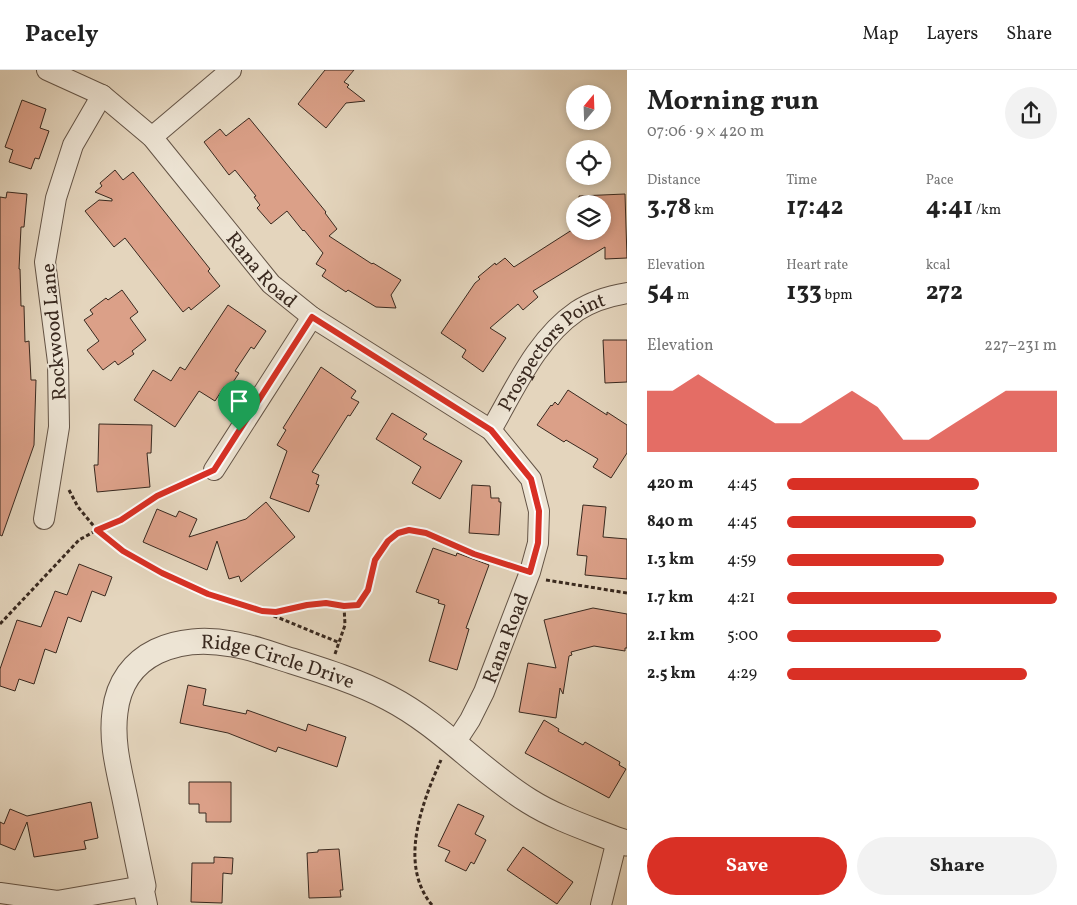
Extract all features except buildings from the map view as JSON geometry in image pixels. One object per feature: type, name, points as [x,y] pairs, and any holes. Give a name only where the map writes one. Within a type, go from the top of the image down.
[{"type":"street","name":"Rana Road","points":[[47,70],[102,95],[152,137],[271,284],[312,317],[491,430],[531,479],[539,511],[538,543],[530,572],[484,692],[470,720],[448,751]]},
{"type":"street","points":[[152,137],[231,70]]},
{"type":"street","name":"Rockwood Lane","points":[[44,519],[59,427],[58,362],[45,262],[56,198],[73,145],[102,95]]},
{"type":"street","name":"Prospectors Point","points":[[491,430],[529,364],[562,324],[576,312],[591,303],[608,296],[627,293]]},
{"type":"street","points":[[214,470],[312,317]]},
{"type":"street","name":"Ridge Circle Drive","points":[[145,896],[116,759],[114,737],[115,710],[122,687],[129,674],[140,662],[163,648],[192,641],[234,644],[328,672],[389,697],[422,718],[448,751],[490,774],[529,801],[552,814],[622,841]]},
{"type":"street","points":[[601,905],[622,841]]},
{"type":"street","points":[[0,893],[57,901],[145,896]]},
{"type":"path","points":[[0,624],[79,540],[121,520],[157,496],[214,470]]},
{"type":"path","points":[[66,485],[78,507],[97,530],[123,551],[162,573],[208,594],[262,611],[340,644]]},
{"type":"path","points":[[262,611],[276,612],[326,603],[344,606],[358,605],[368,590],[375,560],[388,541],[398,533],[409,530],[426,533],[474,554],[530,572],[546,580],[627,593]]},
{"type":"path","points":[[432,905],[420,886],[416,868],[416,844],[425,798],[448,751]]},
{"type":"route","points":[[312,317],[491,430],[531,479],[539,511],[538,543],[530,572],[474,554],[426,533],[409,530],[398,533],[388,541],[375,560],[368,590],[358,605],[344,606],[326,603],[276,612],[262,611],[208,594],[162,573],[123,551],[97,530],[121,520],[157,496],[180,484],[214,470],[239,431],[312,317]]}]
